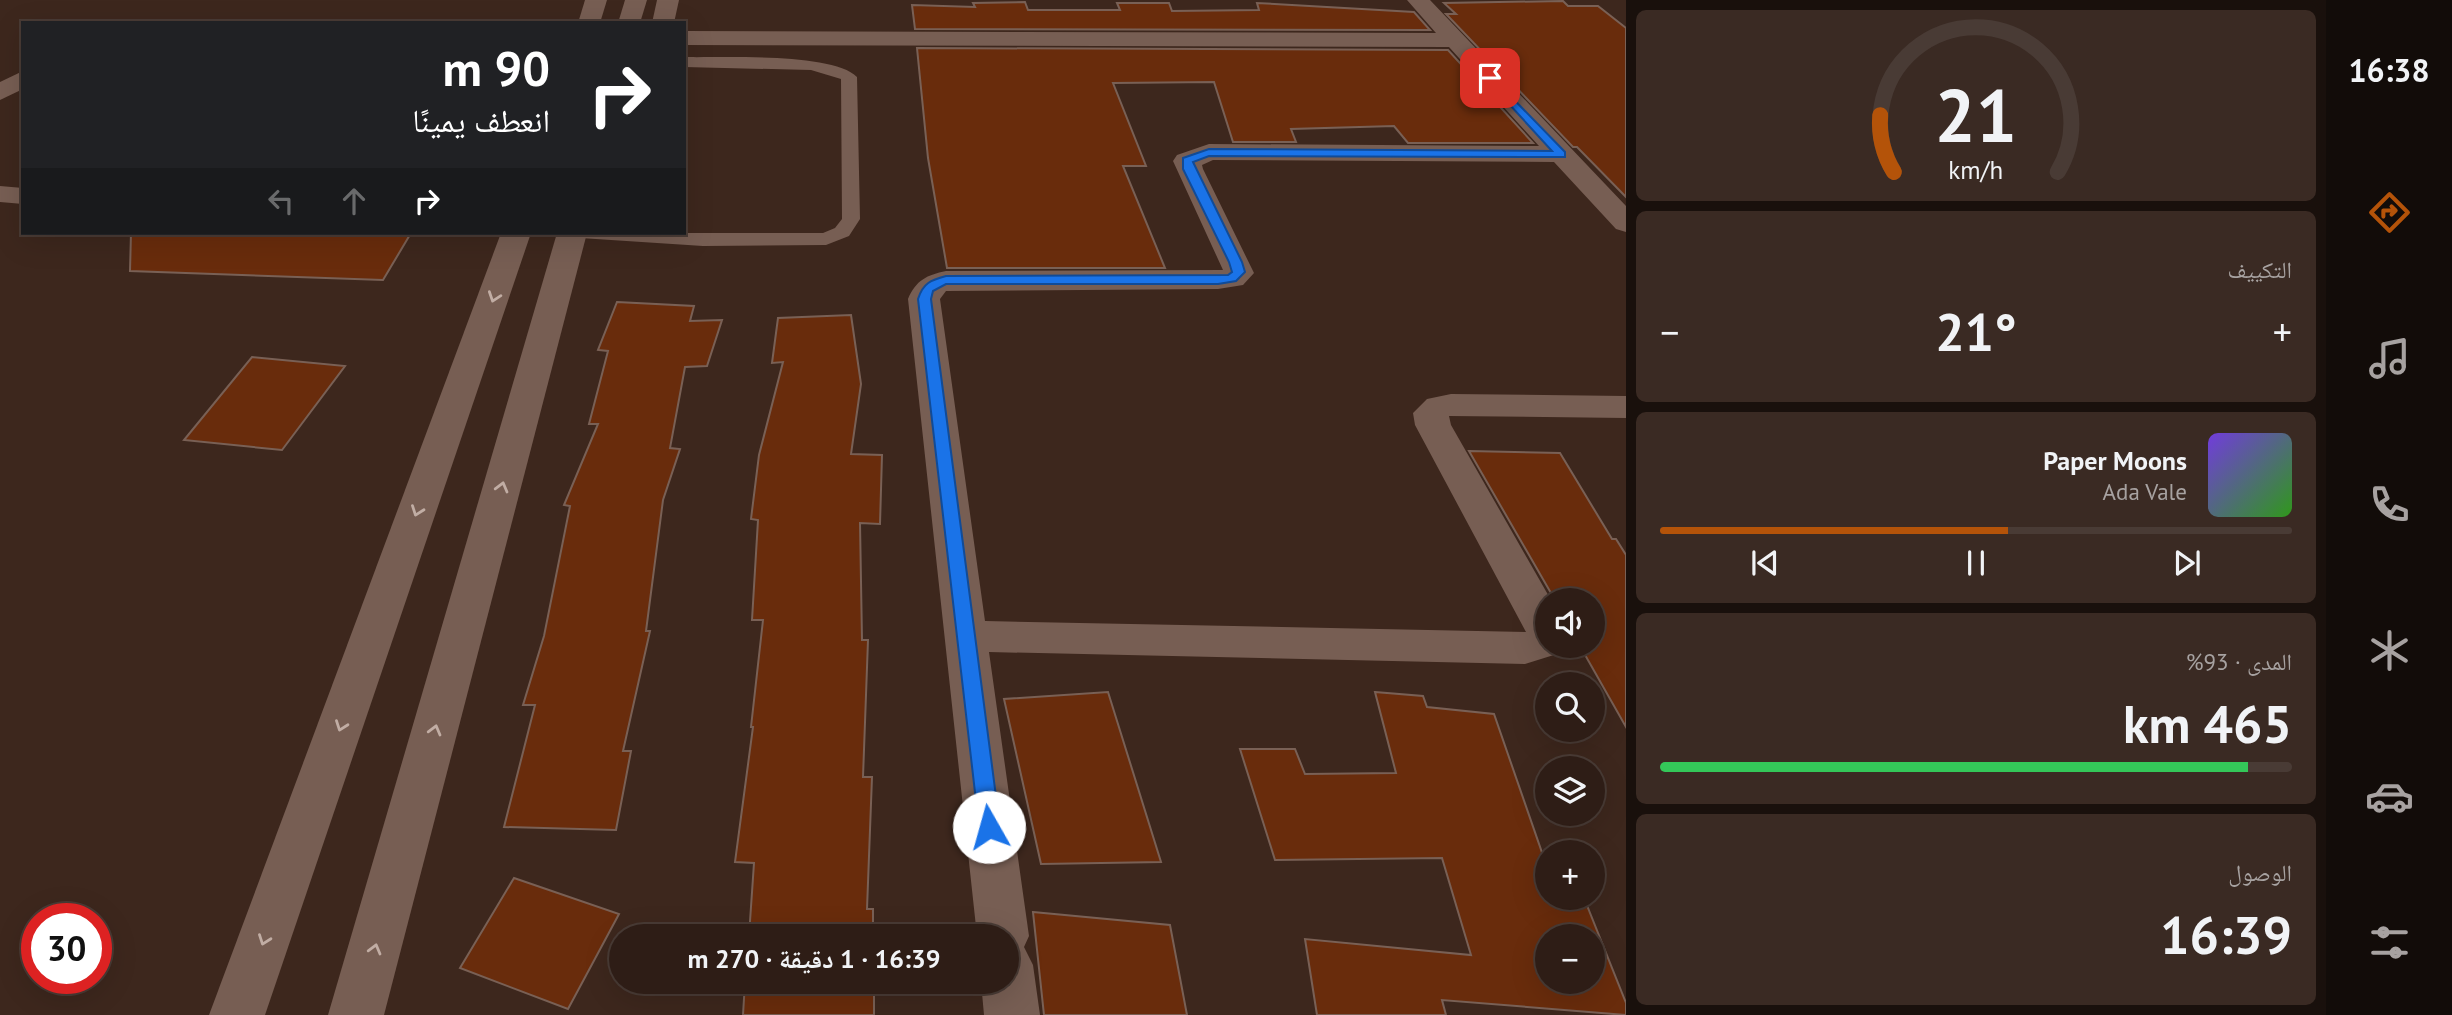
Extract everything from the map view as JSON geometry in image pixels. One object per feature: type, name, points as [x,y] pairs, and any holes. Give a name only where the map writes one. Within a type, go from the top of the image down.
[{"type":"street","points":[[590,21],[596,0]]},
{"type":"street","points":[[630,21],[636,0]]},
{"type":"street","points":[[663,21],[668,0]]},
{"type":"street","points":[[1419,0],[1626,223]]},
{"type":"street","points":[[686,38],[1454,40]]},
{"type":"street","points":[[0,93],[21,79]]},
{"type":"street","points":[[1002,924],[925,299],[927,290],[935,283],[946,280],[1218,281],[1232,278],[1238,272],[1236,262],[1187,161],[1209,152],[1562,154]]},
{"type":"street","points":[[0,194],[21,196]]},
{"type":"street","points":[[237,1015],[515,235]]},
{"type":"street","points":[[356,1015],[571,235]]},
{"type":"street","points":[[1535,611],[1433,425],[1431,413],[1438,407],[1451,405],[1626,407]]},
{"type":"street","points":[[966,636],[1525,648],[1535,645]]},
{"type":"street","points":[[1009,994],[1012,1015]]},
{"type":"lane","points":[[609,235],[703,240],[826,239],[842,232],[851,219],[849,77],[829,68],[811,65],[686,62]]},
{"type":"building","points":[[1563,1],[1568,6],[1598,6],[1626,28],[1626,197],[1577,147],[1573,147],[1446,14],[1456,14],[1444,3]]},
{"type":"building","points":[[1025,2],[1028,10],[1120,10],[1117,3],[1169,3],[1172,11],[1259,10],[1257,3],[1414,12],[1430,30],[915,29],[912,5],[975,7],[973,3]]},
{"type":"building","points":[[917,48],[1448,50],[1533,143],[1408,143],[1394,126],[1291,129],[1296,142],[1233,142],[1214,82],[1113,83],[1146,166],[1123,166],[1165,268],[947,268],[928,158]]},
{"type":"building","points":[[131,235],[410,235],[383,280],[130,271]]},
{"type":"building","points":[[617,302],[694,306],[690,321],[722,320],[707,366],[685,367],[670,448],[680,449],[663,500],[646,631],[650,631],[623,751],[631,751],[616,830],[504,827],[535,705],[523,705],[544,636],[570,506],[564,505],[598,424],[589,424],[608,351],[598,350]]},
{"type":"building","points":[[851,315],[861,384],[851,454],[882,455],[880,524],[860,523],[862,640],[868,640],[863,777],[872,777],[867,909],[873,909],[873,924],[750,924],[754,863],[735,862],[753,727],[763,620],[752,620],[758,520],[751,519],[759,455],[783,362],[772,363],[778,318]]},
{"type":"building","points":[[252,357],[345,366],[282,450],[184,440]]},
{"type":"building","points":[[1469,451],[1560,453],[1612,539],[1616,539],[1626,555],[1626,727],[1605,690],[1605,672],[1595,672],[1587,658],[1605,658],[1605,588],[1548,588]]},
{"type":"building","points":[[1108,692],[1161,862],[1041,864],[1004,699]]},
{"type":"building","points":[[1375,692],[1423,696],[1427,707],[1494,714],[1538,840],[1535,840],[1535,910],[1589,910],[1594,924],[1535,924],[1535,994],[1605,994],[1605,950],[1626,1003],[1626,1015],[1442,1000],[1446,1015],[1317,1015],[1305,939],[1471,955],[1442,858],[1275,860],[1240,749],[1295,749],[1305,774],[1396,773]]},
{"type":"building","points":[[514,878],[619,914],[614,924],[609,924],[609,933],[568,1009],[460,968]]},
{"type":"building","points":[[1033,912],[1170,925],[1187,1015],[1044,1015]]},
{"type":"building","points":[[744,994],[874,994],[874,1015],[743,1015]]},
{"type":"route","points":[[989,827],[925,299],[927,290],[935,283],[946,280],[1218,281],[1232,278],[1238,272],[1236,262],[1187,161],[1196,155],[1209,152],[1562,154],[1490,78]]}]
